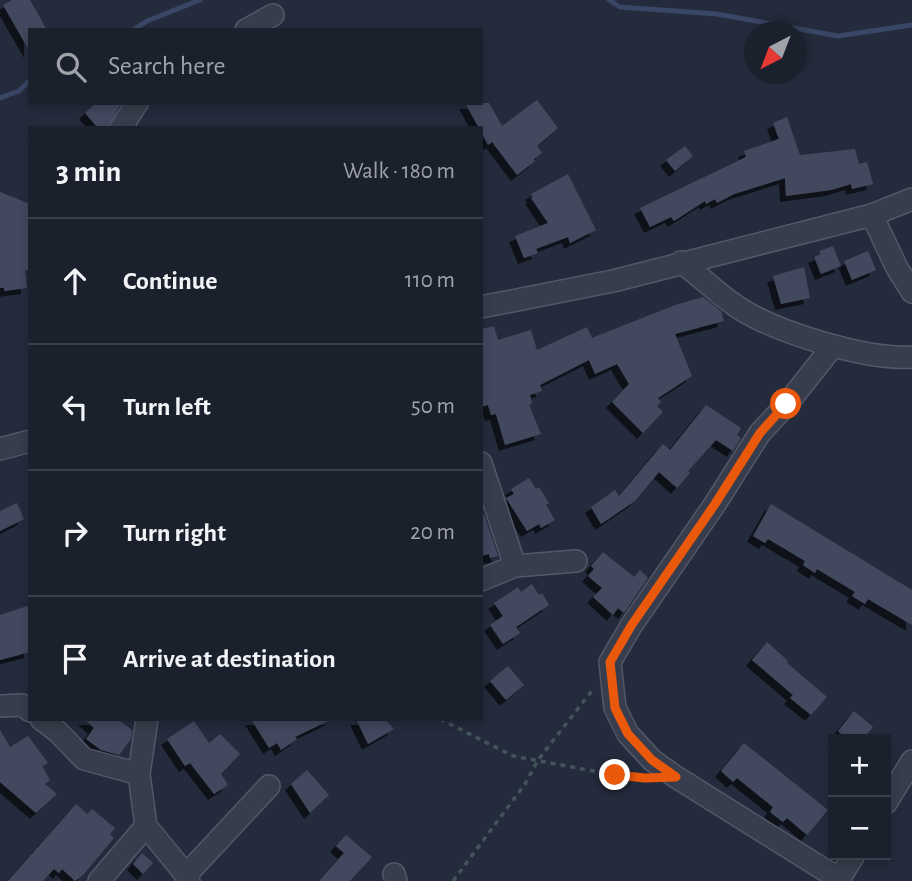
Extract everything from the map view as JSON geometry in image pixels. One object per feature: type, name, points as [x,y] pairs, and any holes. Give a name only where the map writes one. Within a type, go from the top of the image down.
[{"type":"street","points":[[250,28],[273,15]]},
{"type":"street","points":[[122,126],[137,105]]},
{"type":"street","points":[[483,307],[613,281],[872,215],[912,199]]},
{"type":"street","points":[[872,215],[897,268],[912,292]]},
{"type":"street","points":[[681,262],[750,314],[833,346],[899,358],[912,356]]},
{"type":"street","points":[[833,346],[760,433],[631,626],[610,662],[615,708],[628,734],[652,760],[838,880],[851,860]]},
{"type":"street","points":[[0,449],[28,442]]},
{"type":"street","points":[[483,469],[515,566]]},
{"type":"street","points":[[483,579],[515,566],[576,561]]},
{"type":"street","points":[[0,706],[22,705],[28,710]]},
{"type":"street","points":[[44,721],[84,760],[139,774]]},
{"type":"street","points":[[147,721],[139,774],[146,826],[188,878],[269,786]]},
{"type":"street","points":[[890,797],[912,761]]},
{"type":"street","points":[[99,881],[146,826]]},
{"type":"path","points":[[453,881],[610,662]]},
{"type":"path","points":[[444,721],[513,756],[615,775],[676,777]]},
{"type":"building","points":[[12,0],[30,0],[46,28],[28,28],[28,49],[3,5]]},
{"type":"building","points":[[537,100],[558,128],[537,146],[542,153],[517,175],[492,142],[488,145],[483,136],[483,126],[478,126],[466,105],[489,103],[502,126]]},
{"type":"building","points":[[94,105],[120,105],[109,126],[96,126],[85,113]]},
{"type":"building","points":[[787,117],[800,155],[855,149],[859,164],[867,162],[873,184],[852,189],[851,184],[831,190],[786,196],[785,178],[734,194],[717,203],[715,199],[706,204],[705,201],[674,221],[671,217],[650,227],[640,208],[746,157],[744,151],[779,139],[773,123]]},
{"type":"building","points":[[685,146],[693,156],[675,171],[666,160]]},
{"type":"building","points":[[568,174],[596,230],[570,243],[568,237],[536,249],[538,253],[524,258],[515,236],[548,223],[531,194]]},
{"type":"building","points":[[0,192],[28,203],[28,270],[25,270],[27,288],[4,291],[4,288],[0,288]]},
{"type":"building","points":[[833,246],[841,266],[821,274],[814,257],[821,254],[819,251]]},
{"type":"building","points":[[868,251],[876,270],[852,280],[844,261]]},
{"type":"building","points":[[804,267],[810,298],[781,304],[773,276]]},
{"type":"building","points":[[703,297],[721,311],[724,321],[675,334],[692,376],[658,398],[661,402],[657,406],[663,412],[643,433],[612,402],[629,384],[617,364],[595,374],[589,360],[540,385],[542,391],[530,395],[532,404],[529,405],[541,434],[505,445],[496,414],[491,415],[488,405],[483,406],[483,329],[494,326],[498,340],[531,330],[537,350],[587,327],[592,338],[675,305]]},
{"type":"building","points":[[706,405],[741,428],[737,435],[741,438],[733,451],[716,440],[688,471],[690,473],[677,488],[659,472],[635,501],[601,524],[591,507],[615,490],[619,496],[663,444],[670,450]]},
{"type":"building","points":[[529,478],[536,489],[539,487],[549,503],[546,505],[555,520],[541,528],[539,524],[527,531],[506,498],[514,494],[511,489]]},
{"type":"building","points":[[17,503],[24,519],[0,531],[0,511]]},
{"type":"building","points":[[771,504],[912,590],[912,625],[868,599],[865,604],[852,596],[855,592],[817,569],[815,573],[803,565],[805,561],[768,539],[765,543],[753,536]]},
{"type":"building","points":[[483,514],[498,556],[490,558],[489,554],[483,556]]},
{"type":"building","points":[[603,552],[634,577],[640,570],[648,578],[624,613],[618,608],[613,615],[593,597],[602,588],[588,576],[594,569],[591,566]]},
{"type":"building","points":[[532,584],[539,595],[542,593],[549,605],[516,627],[520,633],[503,644],[490,625],[503,616],[494,603],[518,587],[521,592]]},
{"type":"building","points":[[28,606],[28,653],[0,660],[0,615]]},
{"type":"building","points":[[767,642],[827,697],[811,715],[790,698],[793,695],[752,660]]},
{"type":"building","points":[[508,666],[524,685],[506,700],[490,681]]},
{"type":"building","points":[[854,711],[873,727],[867,734],[841,734],[838,731]]},
{"type":"building","points":[[86,721],[121,721],[132,730],[131,739],[119,755],[101,750],[86,739],[94,728]]},
{"type":"building","points":[[194,721],[209,743],[220,734],[240,754],[221,774],[228,785],[214,794],[190,763],[185,766],[167,739]]},
{"type":"building","points":[[252,721],[328,721],[295,737],[297,739],[281,750],[277,743],[269,748]]},
{"type":"building","points":[[357,721],[387,721],[394,729],[368,744]]},
{"type":"building","points":[[0,730],[10,747],[28,736],[48,763],[42,766],[50,780],[45,784],[57,794],[36,813],[0,782]]},
{"type":"building","points":[[744,743],[828,810],[807,835],[787,818],[783,822],[770,812],[773,807],[737,778],[733,782],[721,771]]},
{"type":"building","points":[[307,770],[329,795],[310,813],[291,784]]},
{"type":"building","points":[[76,804],[87,814],[92,809],[115,828],[110,834],[114,838],[83,875],[75,881],[62,869],[59,873],[54,869],[43,881],[8,881]]},
{"type":"building","points":[[346,835],[372,857],[350,881],[319,881],[344,853],[336,846]]},
{"type":"building","points":[[142,853],[153,863],[143,874],[133,864]]},
{"type":"waterway","points":[[136,28],[200,0]]},
{"type":"waterway","points":[[609,0],[620,7],[717,14],[838,36],[912,25]]},
{"type":"waterway","points":[[0,98],[19,91],[28,82]]},
{"type":"route","points":[[615,775],[676,777],[652,760],[628,734],[615,708],[610,662],[631,626],[760,433],[786,404]]}]
